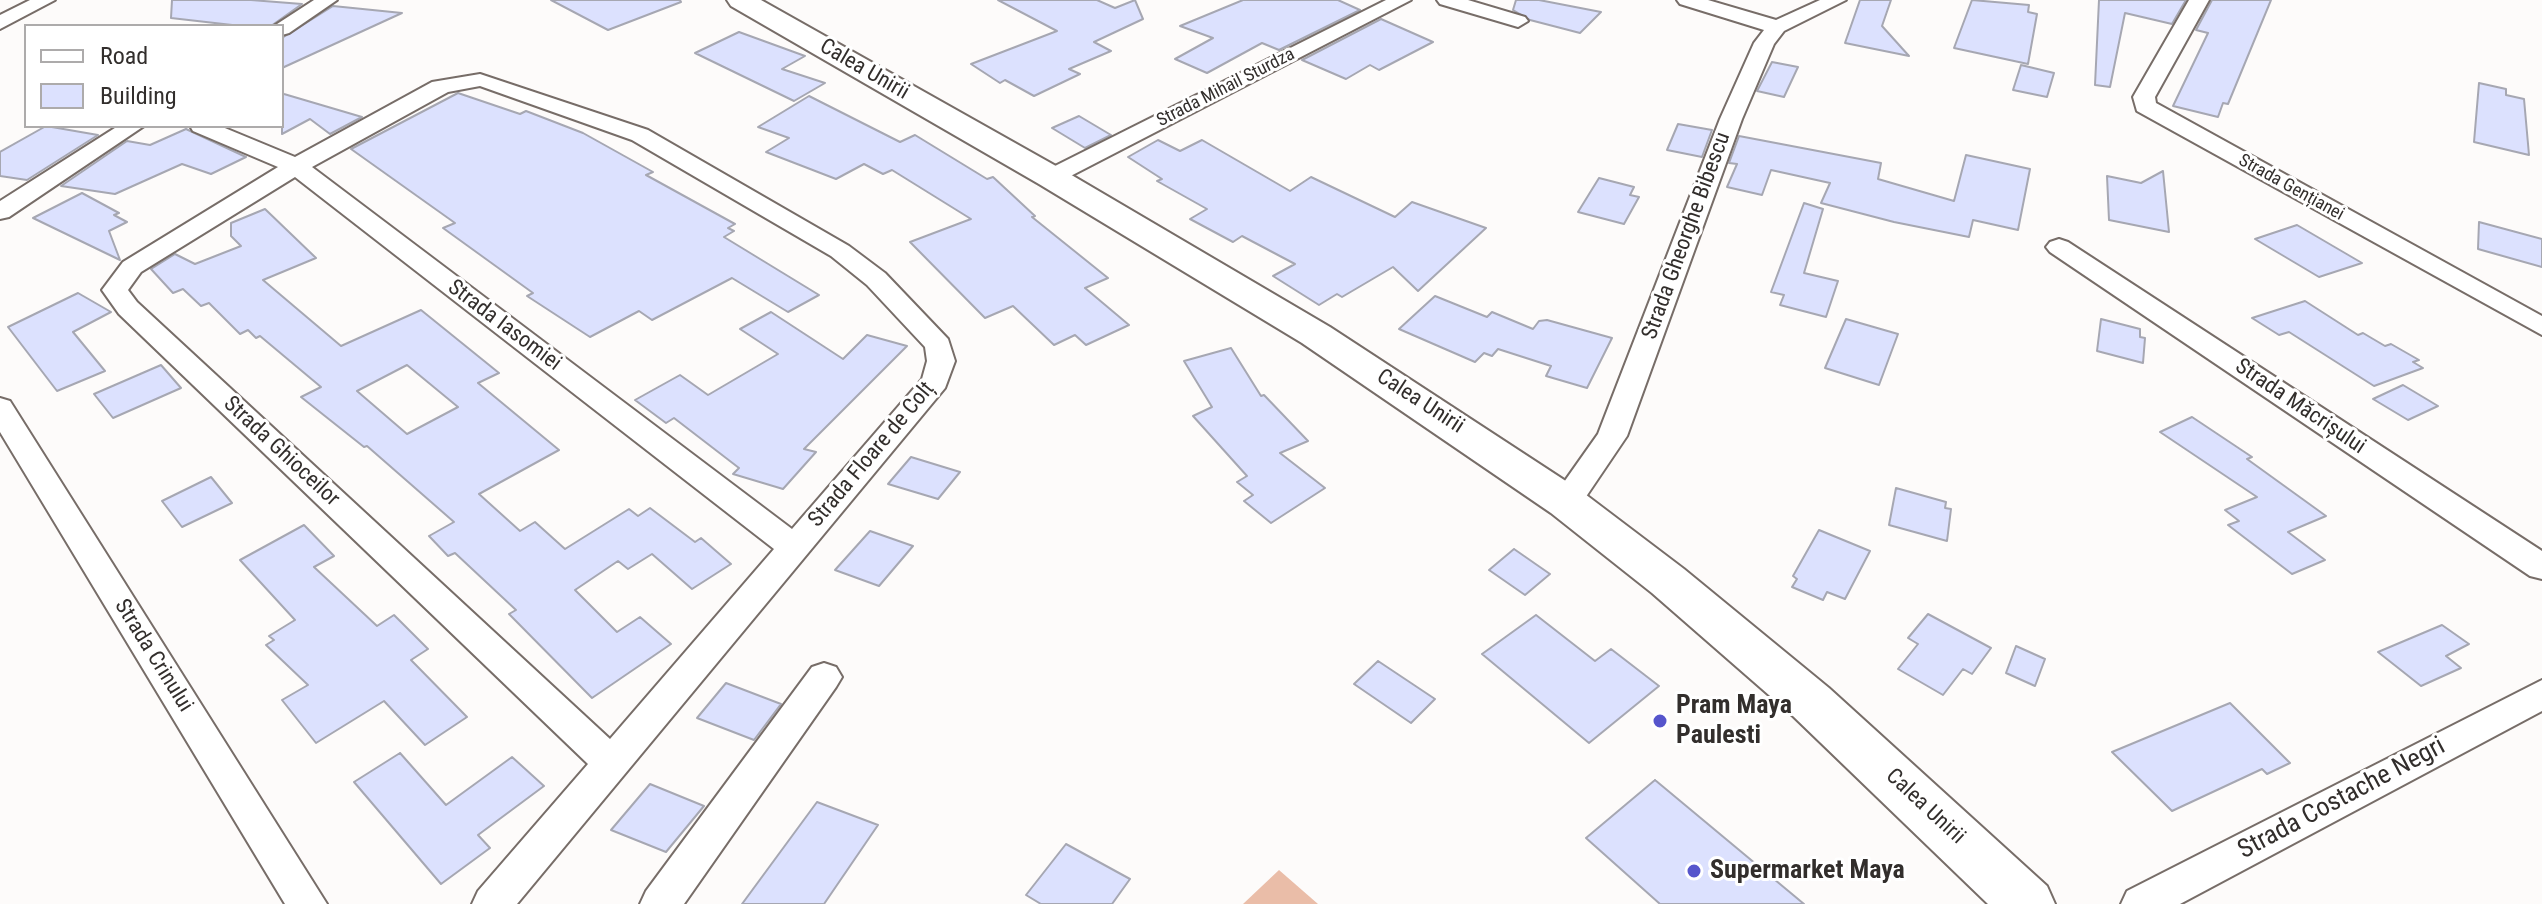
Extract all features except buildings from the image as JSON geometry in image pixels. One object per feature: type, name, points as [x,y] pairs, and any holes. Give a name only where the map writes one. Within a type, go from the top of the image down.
[{"type":"main road","name":"Calea Unirii","points":[[741,0],[1051,177],[1316,335],[1566,502],[1668,581],[1811,702],[2027,904]]},
{"type":"street","points":[[0,23],[45,0]]},
{"type":"street","points":[[284,28],[327,0]]},
{"type":"street","name":"Strada Mihail Sturdza","points":[[1051,177],[1401,0]]},
{"type":"street","points":[[1447,0],[1518,21]]},
{"type":"street","points":[[1687,0],[1777,27],[1836,0]]},
{"type":"street","name":"Strada Gențianei","points":[[2199,0],[2144,97],[2145,106],[2542,327]]},
{"type":"street","name":"Strada Gheorghe Bibescu","points":[[1566,502],[1612,436],[1731,119],[1764,43],[1777,27]]},
{"type":"street","name":"Strada Floare de Colț","points":[[296,166],[440,87],[480,80],[640,135],[840,251],[876,279],[938,345],[941,361],[935,382],[492,904]]},
{"type":"street","points":[[0,212],[130,128]]},
{"type":"street","name":"Strada Iasomiei","points":[[206,128],[296,166],[795,548]]},
{"type":"street","name":"Strada Ghioceilor","points":[[296,166],[132,267],[115,290],[128,308],[611,763]]},
{"type":"street","name":"Strada Măcrișului","points":[[2059,247],[2542,567]]},
{"type":"street","name":"Strada Crinului","points":[[0,408],[307,904]]},
{"type":"street","points":[[660,904],[824,677]]},
{"type":"street","name":"Strada Costache Negri","points":[[2141,904],[2542,694]]},
{"type":"shaded area","points":[[1279,870],[1318,904],[1243,904]]},
{"type":"place","name":"Pram Maya Paulesti","points":[[1660,721]]},
{"type":"place","name":"Supermarket Maya","points":[[1694,871]]}]
